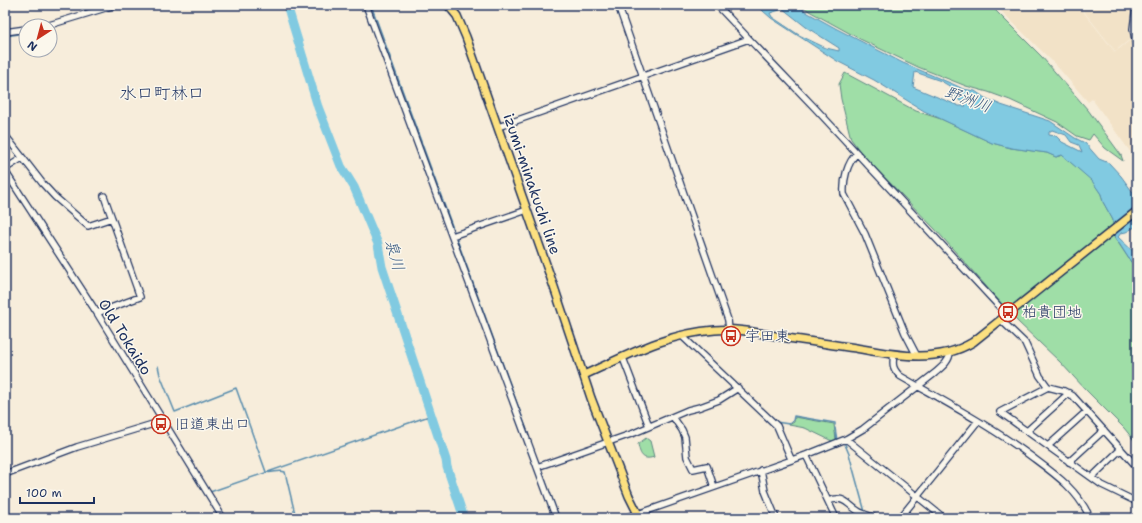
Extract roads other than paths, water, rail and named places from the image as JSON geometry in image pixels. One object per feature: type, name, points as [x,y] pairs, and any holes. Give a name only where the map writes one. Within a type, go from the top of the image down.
[{"type":"main road","name":"izumi-minakuchi line","points":[[448,5],[457,16],[464,30],[608,442],[629,496],[639,516]]},
{"type":"main road","points":[[584,375],[645,348],[681,335],[702,331],[748,331],[894,355],[927,356],[950,352],[974,342],[1137,211]]},
{"type":"main road","points":[[628,518],[639,516]]},
{"type":"street","points":[[58,22],[115,5]]},
{"type":"street","points":[[366,5],[556,518]]},
{"type":"street","points":[[618,5],[728,320],[729,330]]},
{"type":"street","points":[[717,5],[1007,315]]},
{"type":"street","points":[[1136,5],[1133,29],[1137,50]]},
{"type":"street","points":[[5,32],[18,30]]},
{"type":"street","points":[[498,127],[749,39]]},
{"type":"street","points":[[5,135],[22,158],[55,197],[88,226],[112,218]]},
{"type":"street","points":[[857,153],[849,164],[844,194],[865,234],[902,327],[917,356]]},
{"type":"street","points":[[5,170],[22,158]]},
{"type":"street","name":"Old Tokaido","points":[[5,170],[97,313],[224,518]]},
{"type":"street","points":[[97,313],[140,297],[131,264],[104,196]]},
{"type":"street","points":[[452,236],[527,210]]},
{"type":"street","points":[[1001,320],[1025,342],[1040,376],[1048,387],[1069,393],[1137,467]]},
{"type":"street","points":[[681,335],[777,426],[791,459]]},
{"type":"street","points":[[639,516],[846,439],[863,429],[945,364],[950,356],[950,352]]},
{"type":"street","points":[[894,355],[892,363],[894,369],[900,376],[1009,440],[1061,478],[1075,493],[1090,518]]},
{"type":"street","points":[[623,358],[649,426]]},
{"type":"street","points":[[1048,387],[1000,412],[1102,485],[1137,502]]},
{"type":"street","points":[[537,467],[608,442],[688,410],[719,400],[738,388]]},
{"type":"street","points":[[1027,431],[1069,393]]},
{"type":"street","points":[[1048,446],[1086,411]]},
{"type":"street","points":[[673,417],[685,437],[687,456],[693,469],[707,466],[714,487]]},
{"type":"street","points":[[5,474],[77,447],[163,421]]},
{"type":"street","points":[[900,518],[978,421]]},
{"type":"street","points":[[1069,462],[1104,430]]},
{"type":"street","points":[[846,439],[944,518]]},
{"type":"street","points":[[1092,477],[1121,449]]},
{"type":"street","points":[[806,455],[836,518]]},
{"type":"street","points":[[761,470],[765,491],[776,518]]},
{"type":"street","points":[[828,501],[833,499],[843,499],[863,514],[875,518]]},
{"type":"water","name":"野洲川","points":[[759,5],[797,5],[808,13],[837,29],[903,63],[963,89],[975,91],[985,98],[1001,105],[1050,121],[1085,143],[1099,159],[1109,163],[1121,176],[1137,198],[1137,227],[1121,233],[1118,237],[1137,255],[1137,268],[1131,262],[1113,234],[1113,220],[1103,202],[1101,194],[1092,181],[1062,155],[1056,157],[1047,153],[1011,148],[992,143],[924,111],[874,80],[837,61],[771,18]],"holes":[[[782,8],[806,27],[839,48],[839,51],[826,48],[799,35],[772,17],[770,13]],[[915,72],[941,81],[951,87],[952,94],[966,106],[959,106],[913,87]],[[1052,130],[1066,135],[1071,142],[1079,145],[1082,152],[1062,142],[1056,136],[1049,135],[1049,132]]]},
{"type":"waterway","points":[[115,8],[124,5]]},
{"type":"waterway","name":"泉川","points":[[287,5],[318,107],[341,166],[354,187],[378,244],[382,267],[464,518]]},
{"type":"waterway","points":[[371,5],[528,433]]},
{"type":"waterway","points":[[94,14],[108,10]]},
{"type":"waterway","points":[[5,36],[18,34]]},
{"type":"waterway","points":[[158,366],[160,375],[175,412],[236,388],[266,472]]},
{"type":"waterway","points":[[764,411],[770,416]]},
{"type":"waterway","points":[[210,492],[432,415]]},
{"type":"waterway","points":[[776,422],[789,424],[793,421],[794,416],[835,423],[835,425]]},
{"type":"waterway","points":[[835,428],[838,440]]},
{"type":"waterway","points":[[844,442],[849,454],[865,512]]},
{"type":"waterway","points":[[541,469],[557,512]]},
{"type":"waterway","points":[[266,472],[285,472],[296,518]]},
{"type":"place","name":"柏貴団地","points":[[1008,312]]},
{"type":"place","name":"宇田東","points":[[731,336]]},
{"type":"place","name":"旧道東出口","points":[[161,424]]},
{"type":"district","name":"水口町林口","points":[[162,93]]}]
